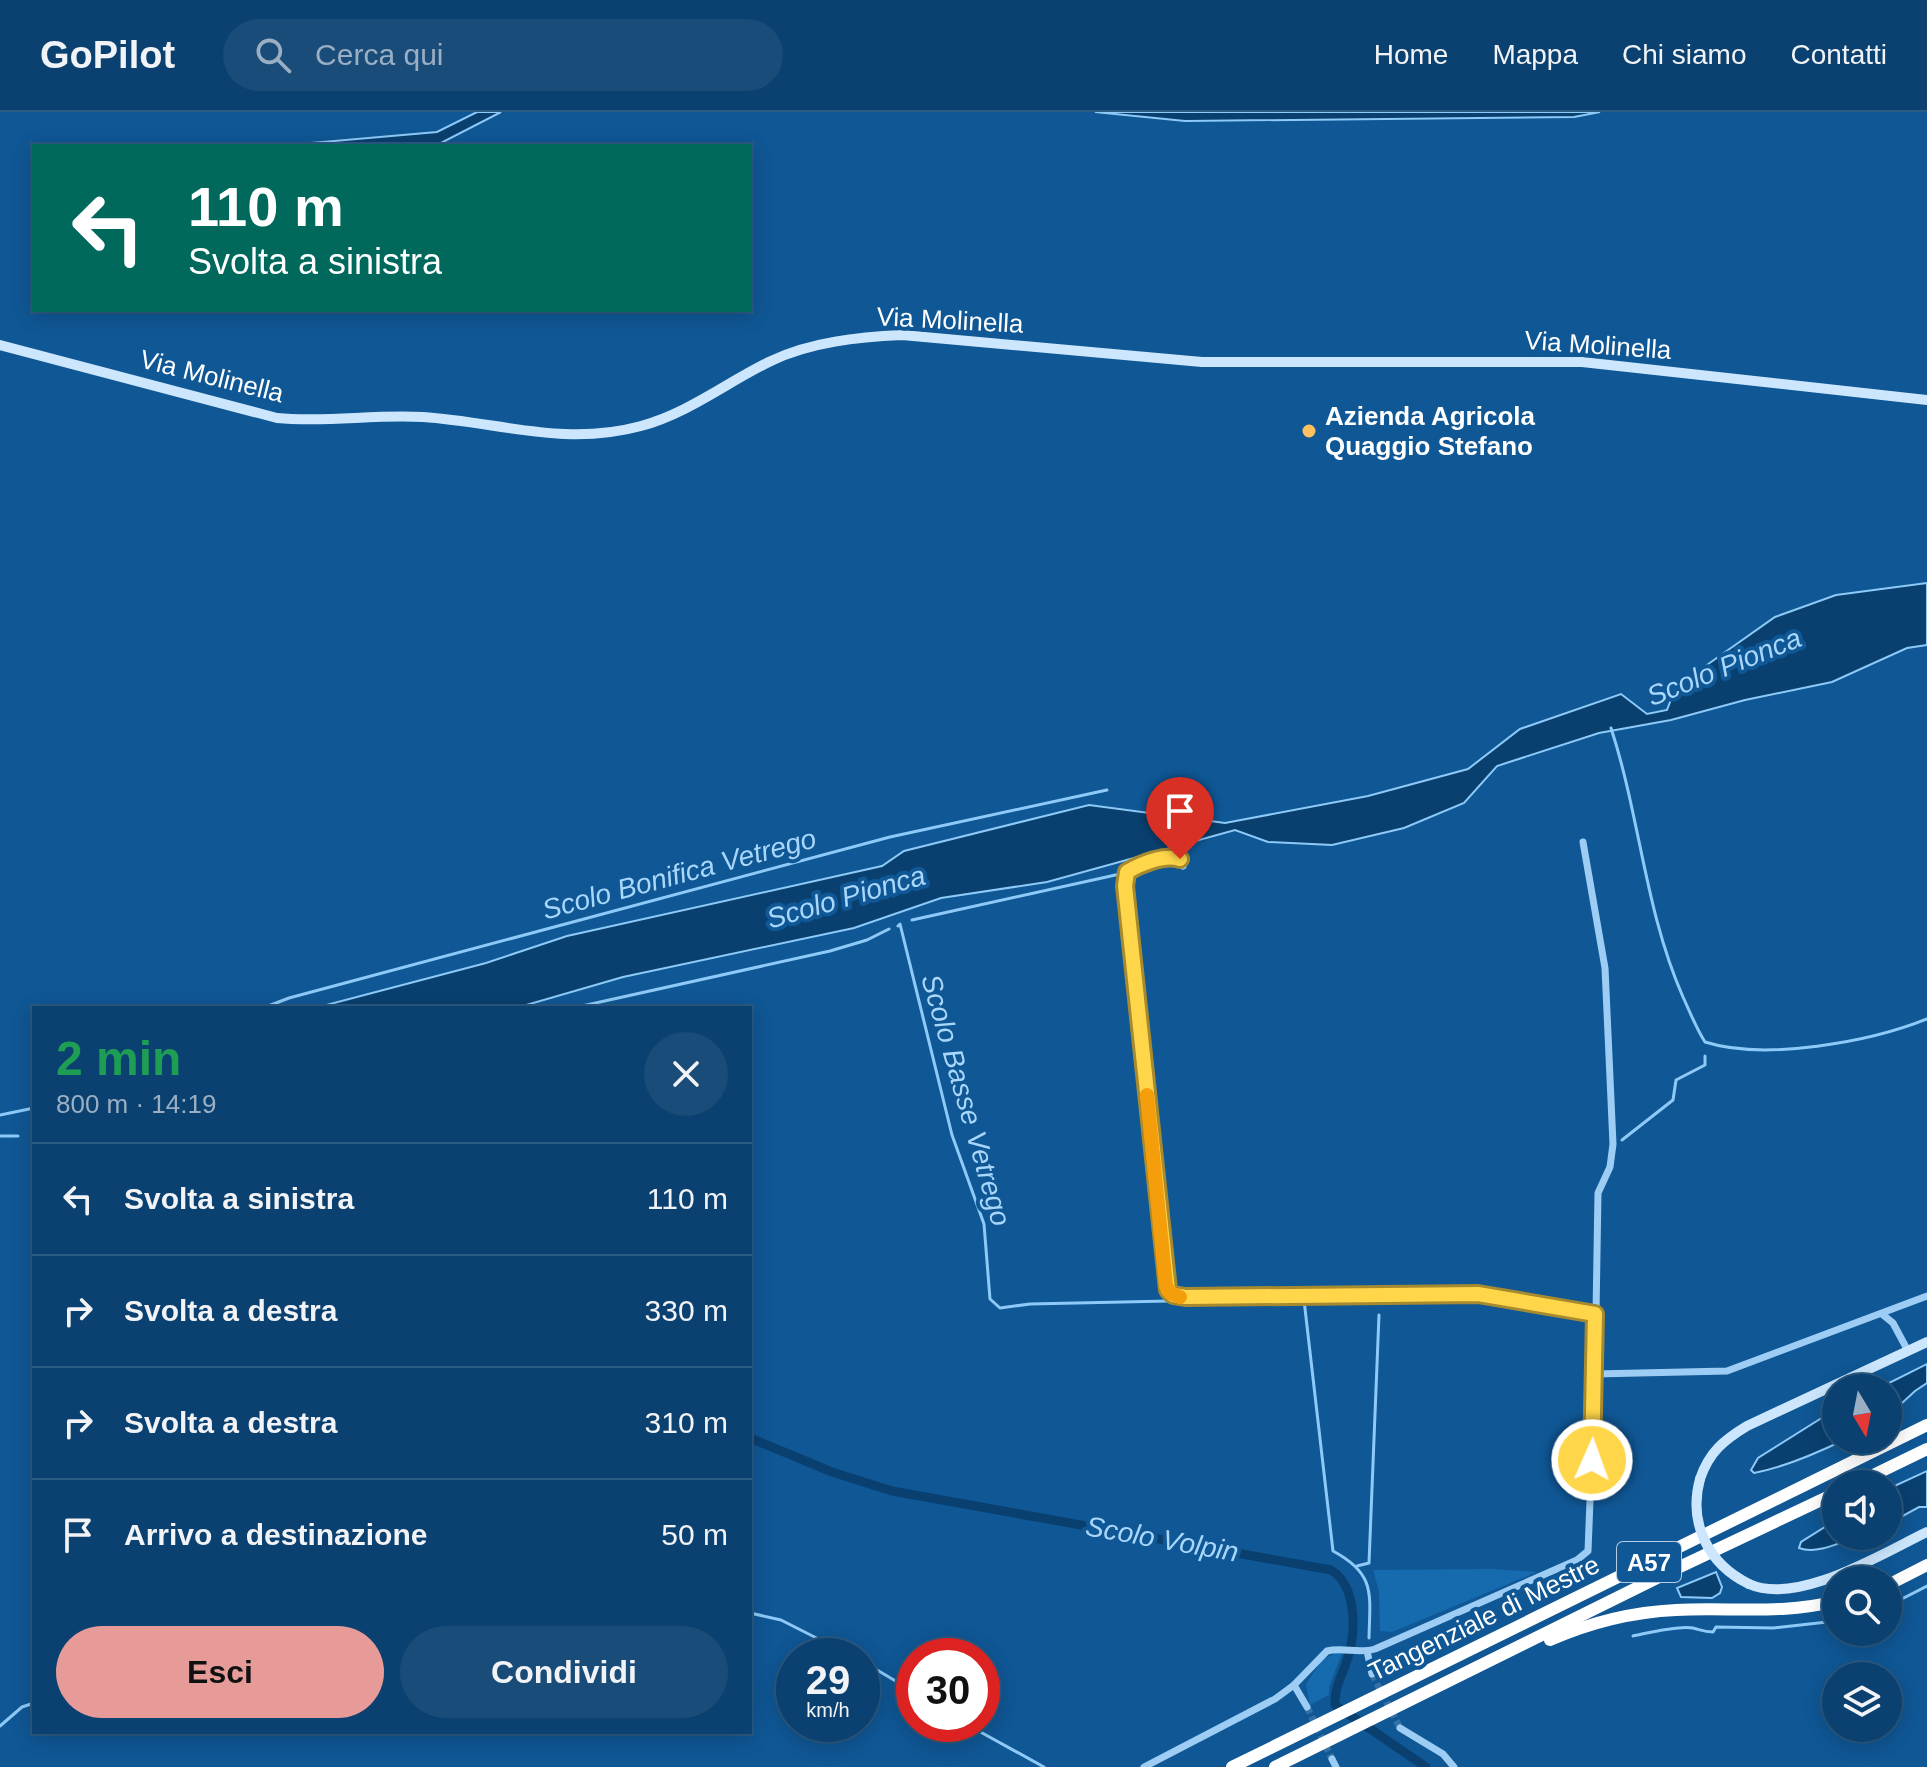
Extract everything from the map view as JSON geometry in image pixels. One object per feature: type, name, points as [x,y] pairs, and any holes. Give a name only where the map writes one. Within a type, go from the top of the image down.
[{"type":"highway","name":"Tangenziale di Mestre","points":[[1232,1767],[1927,1425]]},
{"type":"highway","points":[[1884,1470],[1927,1449]]},
{"type":"highway","name":"A57","points":[[1447,1683],[1822,1500]]},
{"type":"highway","points":[[1902,1578],[1927,1565]]},
{"type":"highway","name":"A57","points":[[1447,1683],[1571,1631],[1615,1618],[1676,1610],[1792,1608],[1822,1603]]},
{"type":"highway","name":"Tangenziale di Mestre","points":[[1275,1767],[1447,1683]]},
{"type":"street","name":"Via Molinella","points":[[0,345],[277,418],[424,417],[569,436],[619,432],[658,421],[793,352],[863,338],[902,335],[1202,362],[1582,362],[1927,400]]},
{"type":"street","points":[[1144,1767],[1275,1699],[1294,1685],[1327,1651],[1364,1652],[1586,1554],[1589,1546],[1595,1374],[1598,1193],[1610,1167],[1613,1144],[1605,968],[1583,842]]},
{"type":"street","points":[[1183,866],[1180,859],[1174,857],[1138,866],[1127,872],[1125,886],[1164,1274],[1170,1293],[1185,1297],[1478,1294],[1595,1314]]},
{"type":"street","points":[[1595,1374],[1727,1371],[1927,1296]]},
{"type":"street","points":[[1882,1314],[1893,1323],[1908,1351]]},
{"type":"street","points":[[1927,1342],[1725,1439],[1708,1458],[1700,1479],[1696,1514],[1704,1541],[1719,1563],[1749,1584],[1774,1590],[1804,1587],[1927,1532]]},
{"type":"street","points":[[1364,1652],[1372,1674]]},
{"type":"street","points":[[1294,1685],[1307,1707]]},
{"type":"street","points":[[1400,1728],[1443,1754],[1454,1767]]},
{"type":"shaded area","points":[[1493,1569],[1537,1572],[1392,1632],[1380,1631],[1379,1591],[1373,1570]]},
{"type":"shaded area","points":[[1342,1653],[1329,1695],[1310,1705],[1306,1684],[1322,1660]]},
{"type":"water","points":[[477,112],[501,112],[439,144],[300,144],[437,132]]},
{"type":"water","points":[[1095,112],[1600,112],[1574,117],[1185,121]]},
{"type":"water","points":[[1927,583],[1927,645],[1907,648],[1832,682],[1745,700],[1671,720],[1599,733],[1497,766],[1464,803],[1404,828],[1332,845],[1268,842],[1235,830],[1047,882],[941,898],[854,928],[623,977],[523,1006],[323,1006],[486,963],[567,936],[882,866],[904,851],[1089,805],[1225,823],[1368,796],[1468,769],[1520,729],[1621,694],[1647,714],[1667,710],[1678,681],[1704,667],[1775,617],[1836,595]]},
{"type":"water","points":[[1927,1364],[1927,1383],[1902,1403],[1902,1376]]},
{"type":"water","points":[[1822,1418],[1822,1450],[1754,1473],[1751,1470],[1758,1458]]},
{"type":"water","points":[[1927,1471],[1927,1507],[1919,1507],[1902,1516],[1902,1483]]},
{"type":"water","points":[[1822,1529],[1822,1549],[1799,1548],[1801,1542]]},
{"type":"water","points":[[1716,1572],[1722,1587],[1720,1593],[1712,1598],[1681,1597],[1677,1588]]},
{"type":"waterway","points":[[1611,728],[1660,931],[1683,997],[1705,1042],[1757,1050],[1817,1046],[1877,1035],[1927,1019]]},
{"type":"waterway","name":"Scolo Bonifica Vetrego","points":[[268,1006],[890,837],[1107,790]]},
{"type":"waterway","points":[[912,920],[1120,874]]},
{"type":"waterway","name":"Scolo Basse Vetrego","points":[[898,926],[900,924],[952,1135],[984,1224],[990,1299],[1000,1308],[1030,1304],[1215,1300]]},
{"type":"waterway","name":"Scolo Basse Vetrego","points":[[582,1006],[830,951],[867,940],[889,929]]},
{"type":"waterway","points":[[1622,1140],[1673,1100],[1676,1080],[1705,1065],[1705,1056]]},
{"type":"waterway","name":"Scolo Bonifica Vetrego","points":[[0,1115],[32,1108]]},
{"type":"waterway","name":"Scolo Pionca","points":[[0,1136],[18,1136]]},
{"type":"waterway","name":"Scolo Basse Vetrego","points":[[1301,1300],[1379,1299]]},
{"type":"waterway","name":"Scolo Basse Vetrego","points":[[1222,1300],[1291,1300]]},
{"type":"waterway","points":[[1304,1300],[1333,1551],[1364,1577],[1369,1597],[1369,1638]]},
{"type":"waterway","name":"Scolo Basse Vetrego","points":[[1357,1566],[1369,1563],[1379,1315]]},
{"type":"waterway","name":"Scolo Volpin","points":[[752,1439],[832,1472],[892,1491],[1331,1570],[1346,1587],[1353,1622],[1351,1646],[1337,1686],[1335,1705],[1426,1767]]},
{"type":"waterway","points":[[1902,1599],[1927,1586]]},
{"type":"waterway","points":[[752,1613],[781,1620],[816,1638]]},
{"type":"waterway","points":[[1633,1636],[1680,1628],[1713,1632],[1716,1627],[1773,1628],[1822,1623]]},
{"type":"waterway","points":[[880,1672],[896,1681]]},
{"type":"waterway","points":[[0,1726],[22,1707],[32,1704]]},
{"type":"waterway","points":[[999,1742],[1044,1767]]},
{"type":"tunnel","points":[[1372,1674],[1400,1728]]},
{"type":"tunnel","points":[[1307,1707],[1332,1759]]},
{"type":"slow traffic","points":[[1147,1095],[1166,1286],[1170,1293],[1180,1297]]},
{"type":"place","name":"Azienda Agricola Quaggio Stefano","points":[[1309,431]]},
{"type":"route","points":[[1180,859],[1174,857],[1138,866],[1127,872],[1125,886],[1168,1290],[1179,1297],[1478,1294],[1595,1314],[1592,1460]]}]
